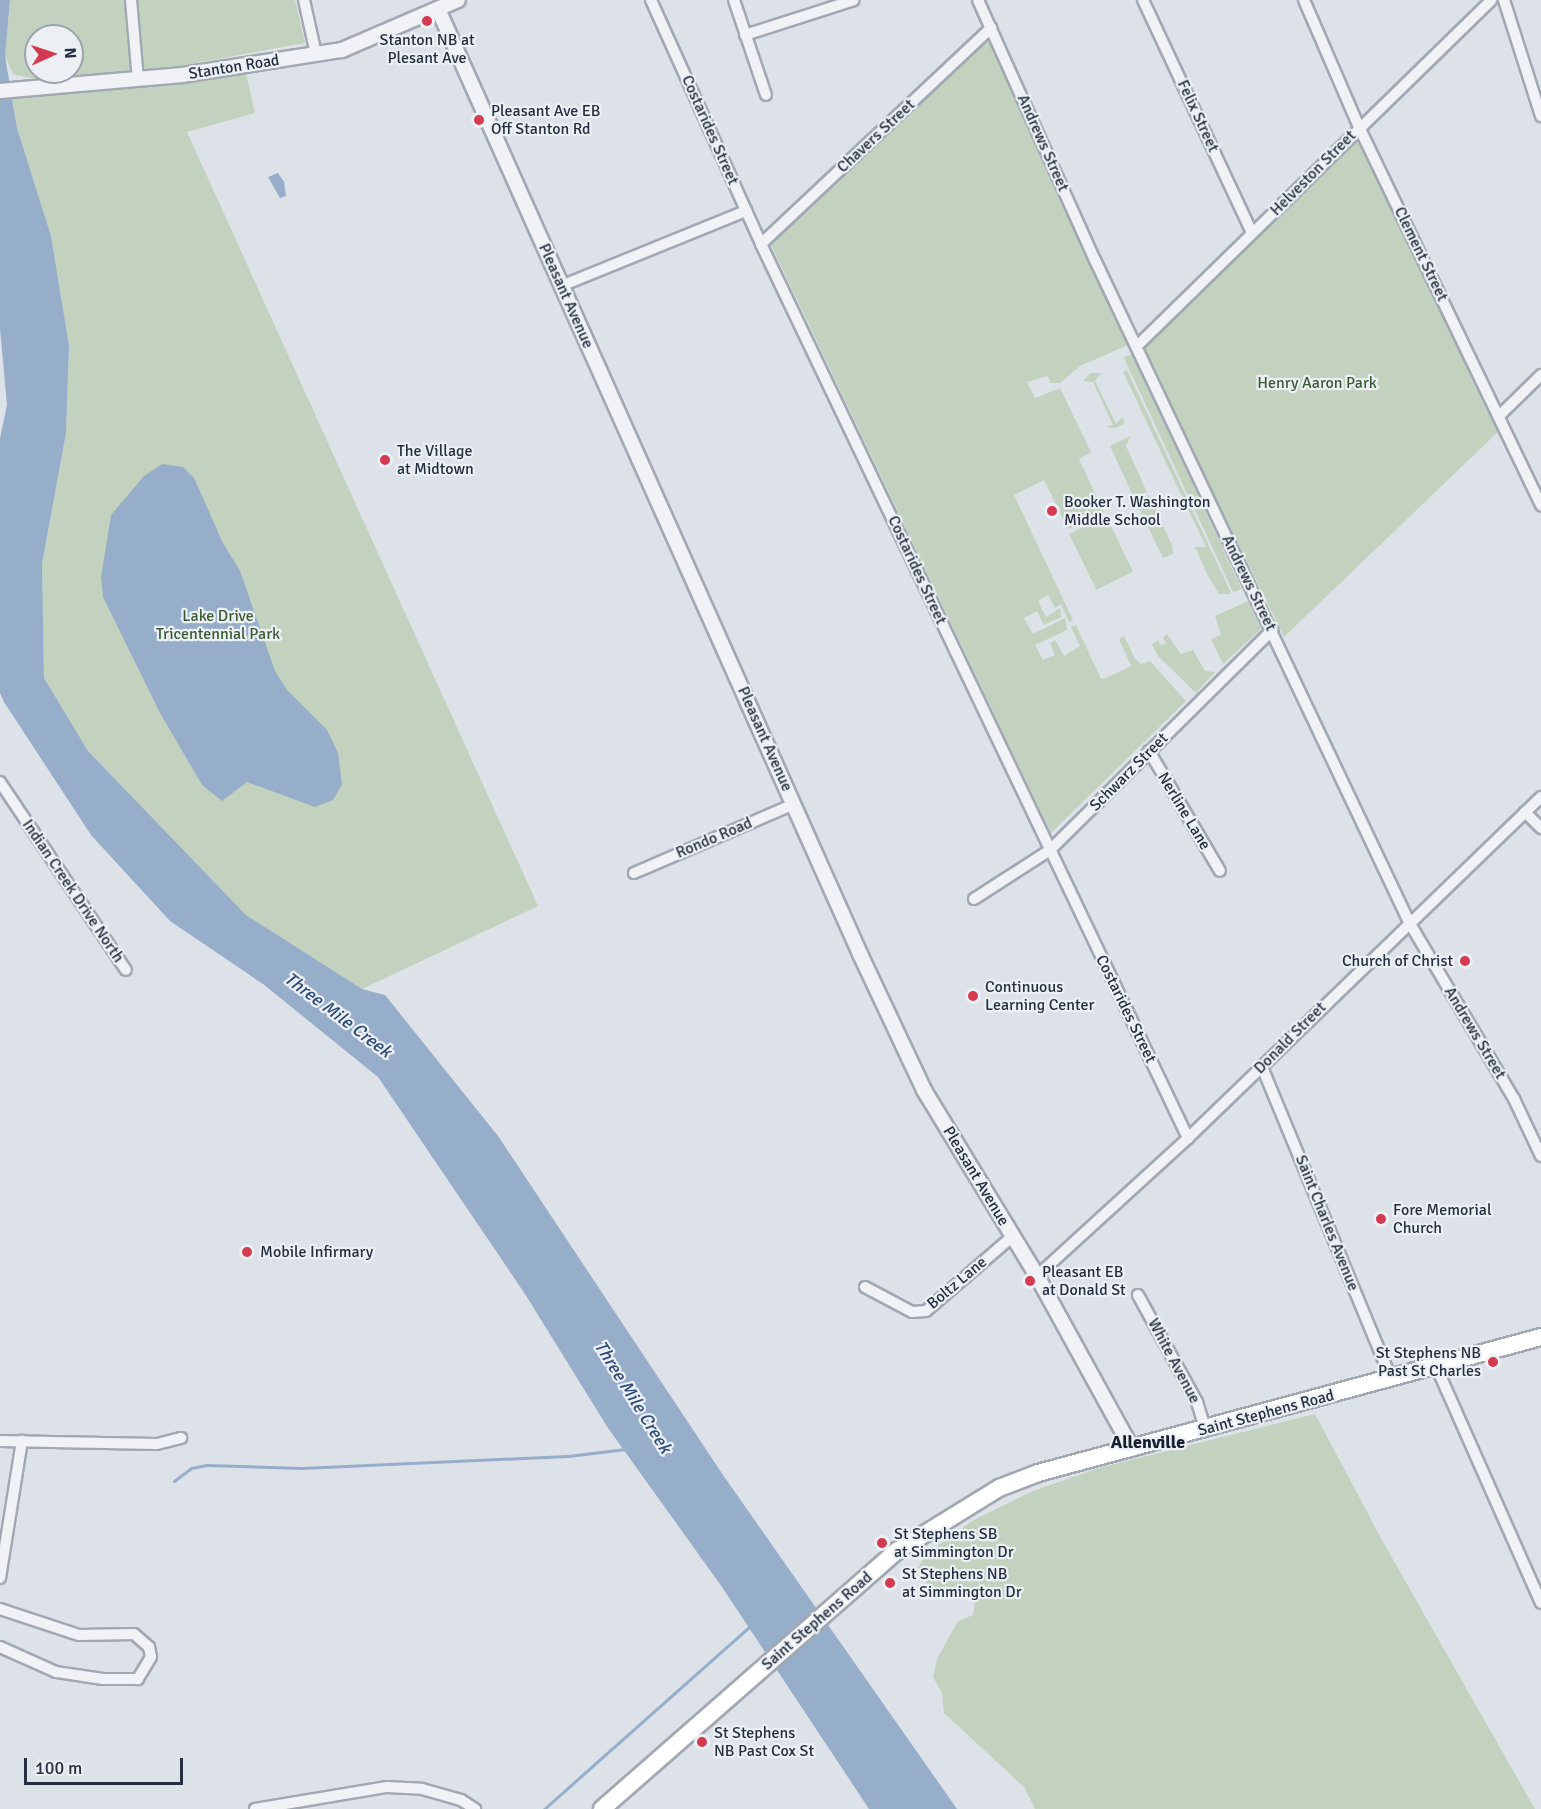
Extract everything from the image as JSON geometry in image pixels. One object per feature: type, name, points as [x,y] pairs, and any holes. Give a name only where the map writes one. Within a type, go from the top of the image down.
[{"type":"main road","name":"Saint Stephens Road","points":[[602,1809],[897,1551],[999,1488],[1038,1473],[1540,1339]]},
{"type":"street","points":[[131,0],[138,80]]},
{"type":"street","points":[[304,0],[316,54]]},
{"type":"street","name":"Stanton Road","points":[[0,91],[138,80],[342,50],[458,0]]},
{"type":"street","name":"Costarides Street","points":[[651,0],[761,244],[1188,1138]]},
{"type":"street","points":[[734,0],[765,95]]},
{"type":"street","points":[[745,35],[854,0]]},
{"type":"street","name":"Andrews Street","points":[[978,0],[1137,346],[1409,922],[1514,1099],[1541,1156]]},
{"type":"street","name":"Felix Street","points":[[1143,0],[1252,233]]},
{"type":"street","name":"Clement Street","points":[[1304,0],[1359,127],[1541,506]]},
{"type":"street","name":"Helveston Street","points":[[1137,346],[1491,0]]},
{"type":"street","points":[[1504,0],[1541,116]]},
{"type":"street","name":"Pleasant Avenue","points":[[438,9],[924,1090],[1037,1276],[1131,1449]]},
{"type":"street","name":"Chavers Street","points":[[761,244],[991,28]]},
{"type":"street","points":[[561,286],[746,211]]},
{"type":"street","points":[[1499,416],[1541,375]]},
{"type":"street","name":"Schwarz Street","points":[[974,899],[1050,850],[1272,630]]},
{"type":"street","name":"Nerline Lane","points":[[1149,751],[1220,871]]},
{"type":"street","name":"Indian Creek Drive North","points":[[0,782],[126,970]]},
{"type":"street","name":"Donald Street","points":[[1037,1276],[1188,1138],[1409,922],[1541,797]]},
{"type":"street","name":"Rondo Road","points":[[634,873],[794,804]]},
{"type":"street","points":[[1525,812],[1540,829]]},
{"type":"street","name":"Saint Charles Avenue","points":[[1262,1067],[1391,1379]]},
{"type":"street","name":"Boltz Lane","points":[[865,1287],[912,1312],[926,1311],[1013,1236]]},
{"type":"street","name":"White Avenue","points":[[1138,1295],[1197,1402],[1205,1429]]},
{"type":"street","points":[[1437,1366],[1541,1602]]},
{"type":"street","points":[[0,1442],[157,1444],[181,1438]]},
{"type":"street","points":[[0,1578],[22,1441]]},
{"type":"street","points":[[0,1609],[80,1635],[134,1634],[149,1647],[151,1657],[138,1679],[103,1679],[56,1672],[0,1647]]},
{"type":"street","points":[[255,1809],[387,1788],[422,1789],[461,1800],[475,1809]]},
{"type":"green space","points":[[10,0],[295,0],[305,43],[167,68],[84,75],[84,24],[24,24],[24,76],[13,74],[5,56]]},
{"type":"green space","name":"Booker T. Washington Middle School","points":[[981,41],[990,43],[1128,345],[1080,366],[1060,383],[1050,383],[1048,376],[1027,382],[1035,398],[1060,388],[1091,452],[1079,459],[1104,512],[1068,529],[1044,480],[1014,495],[1073,620],[1069,622],[1061,604],[1055,608],[1048,595],[1038,601],[1046,617],[1060,608],[1061,617],[1044,625],[1037,611],[1024,618],[1033,634],[1065,618],[1067,630],[1035,645],[1043,660],[1055,655],[1050,643],[1055,640],[1064,656],[1080,646],[1071,627],[1076,625],[1101,679],[1131,666],[1119,639],[1124,636],[1135,659],[1141,664],[1150,661],[1186,701],[1051,833],[771,245]]},
{"type":"green space","name":"Lake Drive Tricentennial Park","points":[[244,65],[255,113],[187,132],[538,906],[362,989],[246,915],[88,751],[44,678],[42,564],[66,433],[69,345],[51,236],[17,128],[11,90],[84,84],[84,82]]},
{"type":"green space","name":"Henry Aaron Park","points":[[1358,136],[1486,409],[1500,430],[1284,637],[1142,347]]},
{"type":"green space","points":[[1132,354],[1241,589],[1233,593],[1124,358]]},
{"type":"green space","points":[[1127,370],[1231,594],[1219,594],[1208,576],[1195,547],[1206,547],[1123,372]]},
{"type":"green space","points":[[1090,373],[1101,373],[1095,381],[1116,424],[1122,417],[1125,423],[1115,428],[1105,427],[1113,425],[1093,382],[1083,381]]},
{"type":"green space","points":[[1131,436],[1126,446],[1147,492],[1134,498],[1110,446]]},
{"type":"green space","points":[[1149,495],[1172,545],[1173,554],[1163,558],[1136,502]]},
{"type":"green space","points":[[1106,516],[1133,572],[1096,590],[1069,534]]},
{"type":"green space","points":[[1248,601],[1261,629],[1223,664],[1211,639],[1221,635],[1215,616]]},
{"type":"green space","points":[[1167,634],[1181,654],[1193,650],[1205,671],[1215,672],[1196,693],[1158,656],[1152,644],[1158,640],[1161,645],[1166,643],[1163,638]]},
{"type":"green space","points":[[1315,1414],[1383,1542],[1535,1809],[1035,1809],[1024,1787],[944,1713],[942,1693],[933,1677],[937,1659],[958,1621],[973,1615],[975,1602],[965,1591],[933,1594],[918,1568],[926,1554],[974,1520],[1033,1491],[1099,1468]]},
{"type":"water","name":"Three Mile Creek","points":[[0,0],[10,0],[5,56],[17,128],[51,236],[69,345],[66,433],[42,564],[44,678],[88,751],[246,915],[362,989],[385,995],[498,1136],[723,1475],[957,1809],[869,1809],[722,1587],[608,1428],[525,1294],[378,1077],[263,984],[170,921],[91,835],[4,702],[0,693],[0,438],[7,405],[0,329]]},
{"type":"water","points":[[278,173],[284,182],[286,196],[280,198],[268,177]]},
{"type":"water","points":[[162,464],[183,467],[194,478],[223,543],[240,571],[275,671],[287,690],[327,730],[338,753],[342,784],[333,800],[315,807],[247,782],[222,801],[202,785],[160,713],[103,597],[101,577],[111,515],[144,476]]},
{"type":"waterway","points":[[174,1481],[191,1468],[207,1465],[302,1468],[568,1456],[626,1449]]},
{"type":"waterway","points":[[544,1809],[751,1625]]},
{"type":"place","name":"Stanton NB at Plesant Ave","points":[[427,21]]},
{"type":"place","name":"Pleasant Ave EB Off Stanton Rd","points":[[479,120]]},
{"type":"place","name":"The Village at Midtown","points":[[385,460]]},
{"type":"place","name":"Booker T. Washington Middle School","points":[[1052,511]]},
{"type":"place","name":"Church of Christ","points":[[1465,961]]},
{"type":"place","name":"Continuous Learning Center","points":[[973,996]]},
{"type":"place","name":"Fore Memorial Church","points":[[1381,1219]]},
{"type":"place","name":"Mobile Infirmary","points":[[247,1252]]},
{"type":"place","name":"Pleasant EB at Donald St","points":[[1030,1281]]},
{"type":"place","name":"St Stephens NB Past St Charles","points":[[1493,1362]]},
{"type":"place","name":"St Stephens SB at Simmington Dr","points":[[882,1543]]},
{"type":"place","name":"St Stephens NB at Simmington Dr","points":[[890,1583]]},
{"type":"place","name":"St Stephens NB Past Cox St","points":[[702,1742]]},
{"type":"district","name":"Allenville","points":[[1148,1442]]}]
